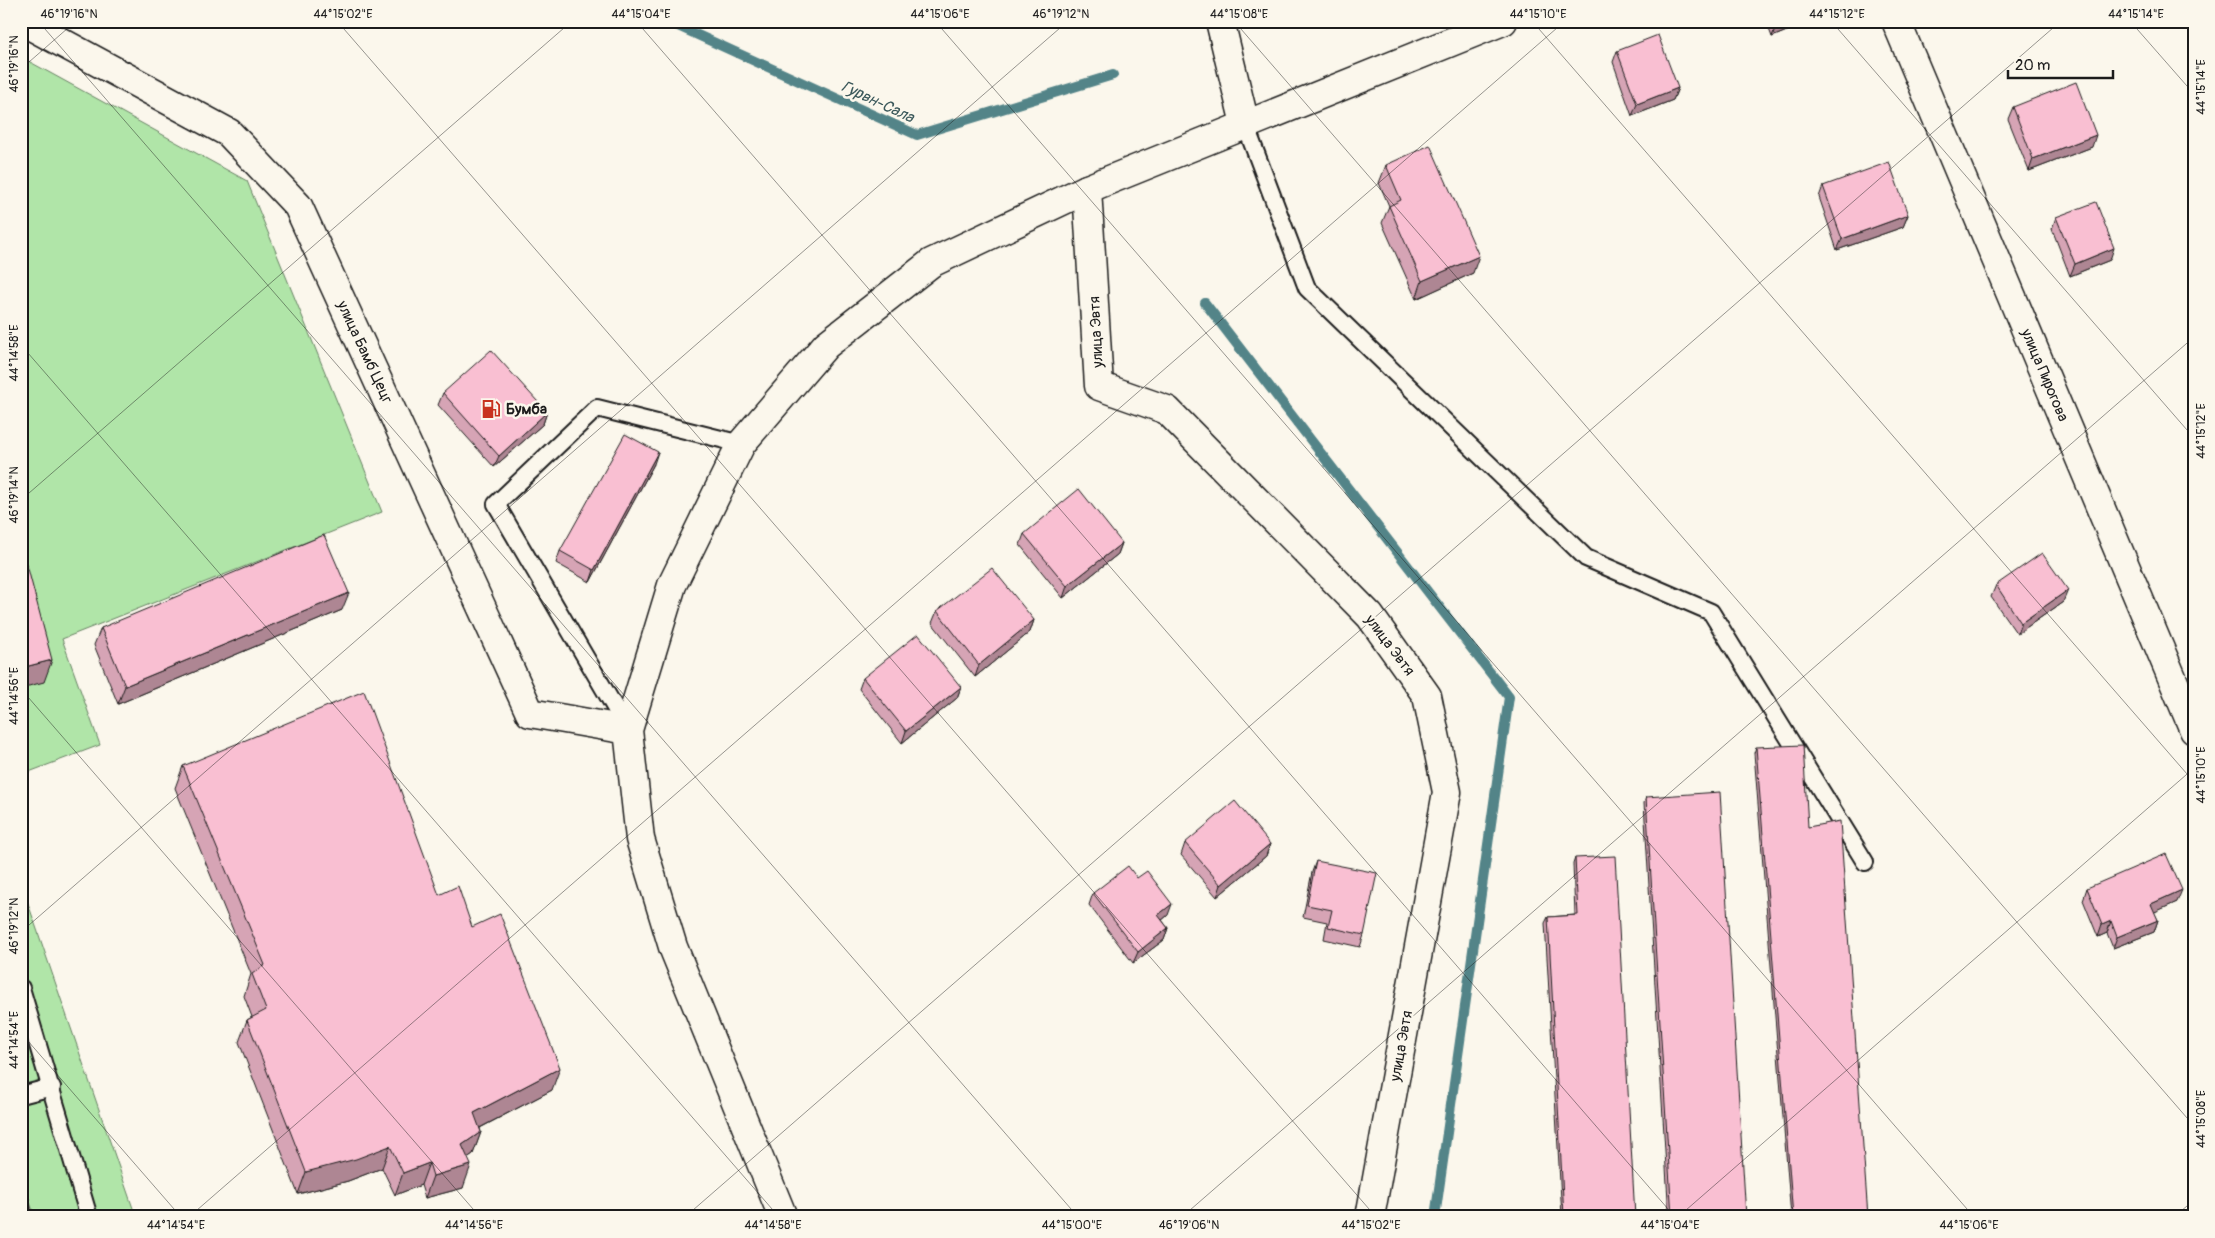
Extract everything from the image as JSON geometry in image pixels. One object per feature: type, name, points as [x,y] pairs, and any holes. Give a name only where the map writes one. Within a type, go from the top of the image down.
[{"type":"main road","name":"улица Бамб Цецг","points":[[22,21],[229,133],[298,206],[530,713],[628,730]]},
{"type":"main road","points":[[1220,21],[1245,124]]},
{"type":"main road","points":[[783,1217],[673,947],[640,840],[628,730],[672,585],[741,444],[826,345],[931,263],[1087,189],[1503,21]]},
{"type":"main road","name":"улица Пирогова","points":[[1896,21],[2194,730]]},
{"type":"main road","name":"улица Эвтя","points":[[1087,189],[1099,386],[1167,410],[1370,616],[1427,696],[1447,792],[1370,1217]]},
{"type":"lane","points":[[1245,124],[1307,288],[1586,558],[1710,612],[1865,862]]},
{"type":"lane","points":[[628,730],[496,504],[597,408],[741,444]]},
{"type":"lane","points":[[21,988],[52,1087],[89,1217]]},
{"type":"lane","points":[[21,1094],[52,1087]]},
{"type":"green space","points":[[21,57],[247,181],[382,512],[62,639],[100,745],[21,775]]},
{"type":"green space","points":[[21,883],[136,1217],[21,1217]]},
{"type":"building","points":[[1775,21],[1786,21],[1776,25]]},
{"type":"building","points":[[1658,35],[1678,88],[1637,104],[1617,51]]},
{"type":"building","points":[[2076,82],[2096,135],[2033,159],[2013,107]]},
{"type":"building","points":[[1430,145],[1479,256],[1422,281],[1389,206],[1401,200],[1386,165]]},
{"type":"building","points":[[1889,162],[1908,215],[1842,239],[1823,186]]},
{"type":"building","points":[[2096,202],[2114,248],[2075,264],[2056,217]]},
{"type":"building","points":[[491,350],[547,412],[499,456],[443,393]]},
{"type":"building","points":[[625,434],[658,452],[594,570],[560,551]]},
{"type":"building","points":[[1079,489],[1122,543],[1067,586],[1024,534]]},
{"type":"building","points":[[324,535],[349,593],[125,686],[101,628]]},
{"type":"building","points":[[21,542],[52,660],[21,668]]},
{"type":"building","points":[[2042,553],[2068,590],[2021,623],[1996,585]]},
{"type":"building","points":[[992,568],[1034,620],[979,665],[937,611]]},
{"type":"building","points":[[918,634],[961,687],[906,731],[863,678]]},
{"type":"building","points":[[364,691],[439,895],[458,886],[472,927],[500,914],[560,1068],[474,1113],[481,1132],[462,1145],[471,1165],[433,1176],[429,1163],[403,1173],[390,1146],[356,1159],[306,1172],[247,1020],[266,1010],[252,974],[265,965],[183,766]]},
{"type":"building","points":[[1803,745],[1808,827],[1840,821],[1868,1217],[1793,1217],[1756,747]]},
{"type":"building","points":[[1720,792],[1746,1217],[1672,1217],[1646,797]]},
{"type":"building","points":[[1235,801],[1270,844],[1221,885],[1185,843]]},
{"type":"building","points":[[2166,854],[2182,890],[2151,904],[2158,920],[2117,937],[2111,921],[2102,925],[2087,888]]},
{"type":"building","points":[[1615,856],[1635,1217],[1564,1217],[1548,917],[1578,915],[1575,858]]},
{"type":"building","points":[[1316,861],[1377,873],[1364,935],[1328,927],[1332,910],[1307,905]]},
{"type":"building","points":[[1128,866],[1137,878],[1147,871],[1172,904],[1158,915],[1168,928],[1138,952],[1093,893]]},
{"type":"building","points":[[25,1185],[34,1217],[21,1217],[21,1186]]},
{"type":"waterway","name":"Гурвн-Сала","points":[[667,21],[917,135],[1113,75]]},
{"type":"waterway","points":[[1205,303],[1509,697],[1435,1217]]},
{"type":"place","name":"Бумба","points":[[491,409]]}]
